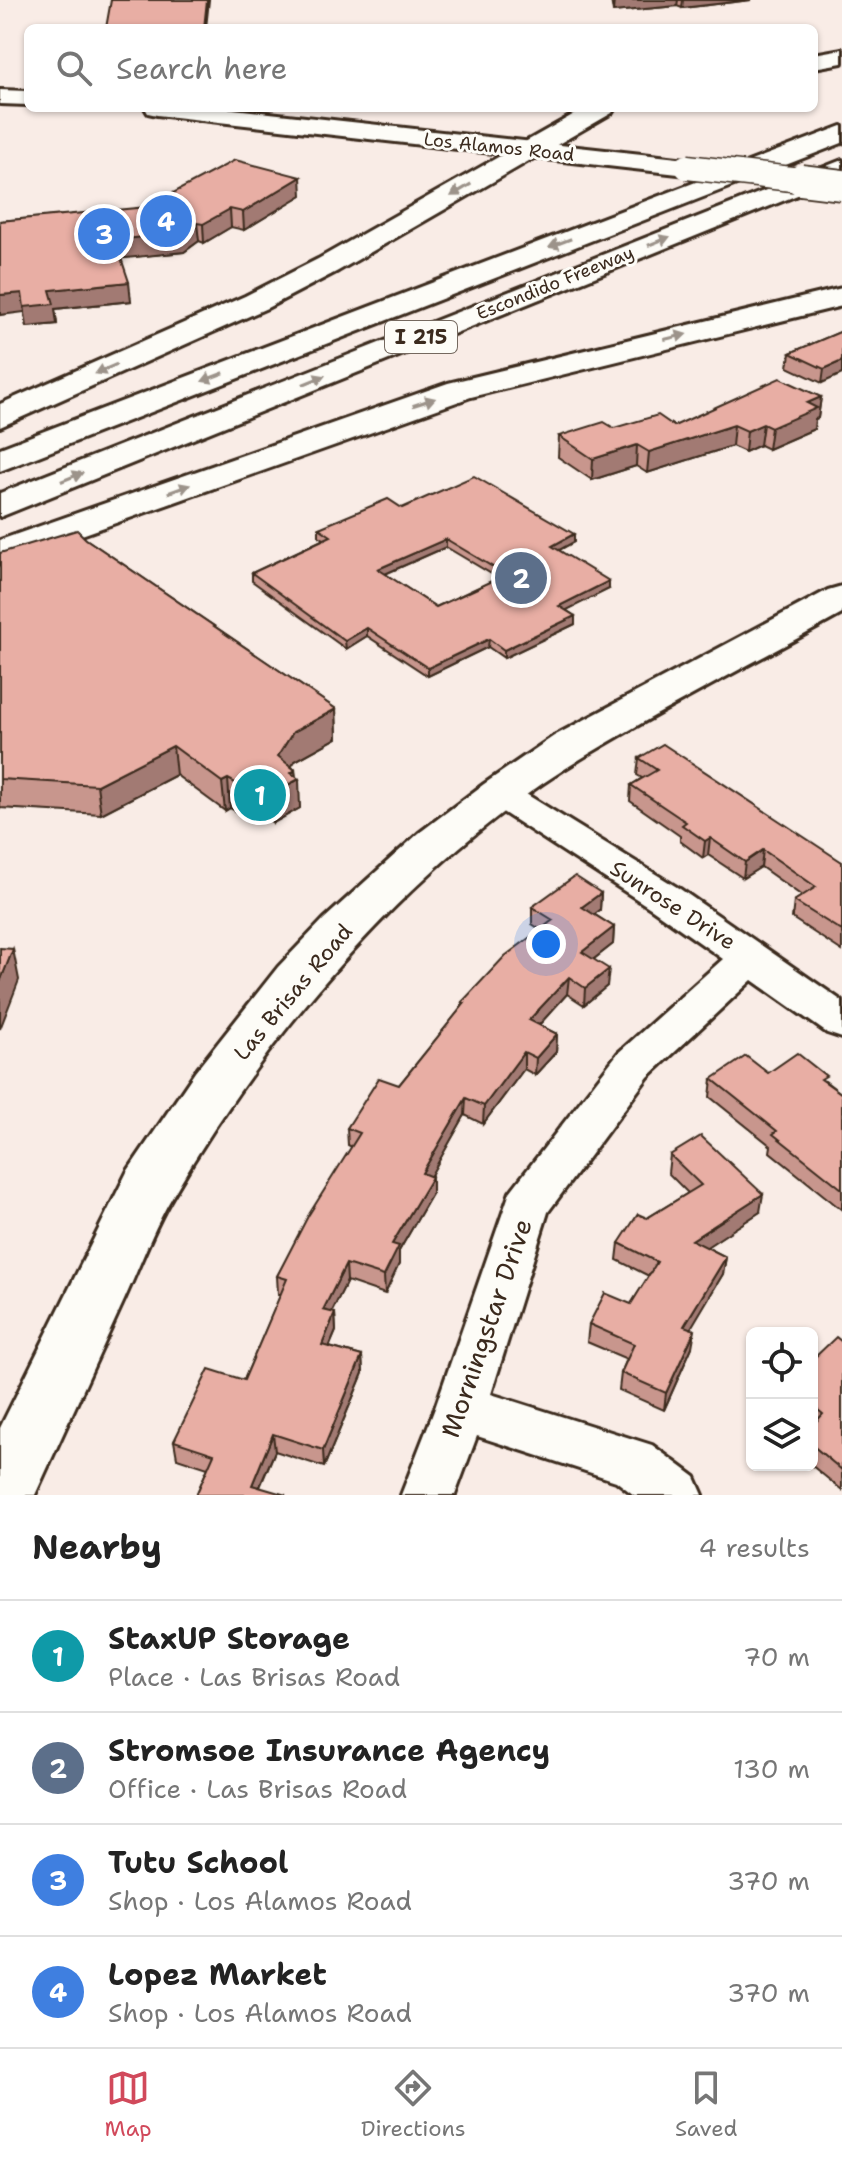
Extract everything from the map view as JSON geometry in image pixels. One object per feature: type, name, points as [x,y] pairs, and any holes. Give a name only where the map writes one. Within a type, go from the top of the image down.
[{"type":"main road","points":[[818,60],[842,56]]},
{"type":"main road","points":[[0,97],[24,98]]},
{"type":"main road","name":"Los Alamos Road","points":[[192,112],[842,185]]},
{"type":"main road","points":[[0,417],[280,290],[438,204],[596,112]]},
{"type":"main road","name":"Escondido Freeway","points":[[0,460],[842,134]]},
{"type":"main road","name":"Escondido Freeway","points":[[0,506],[842,168]]},
{"type":"main road","points":[[0,553],[460,390],[842,297]]},
{"type":"main road","name":"Las Brisas Road","points":[[1,1495],[147,1188],[214,1087],[296,980],[342,931],[436,844],[500,794],[570,746],[842,598]]},
{"type":"street","name":"Sunrose Drive","points":[[500,794],[751,957],[842,1022]]},
{"type":"street","name":"Morningstar Drive","points":[[428,1495],[461,1408],[527,1205],[633,1065],[751,957]]},
{"type":"street","points":[[461,1408],[633,1462],[676,1495]]},
{"type":"building","points":[[111,0],[207,0],[204,24],[107,24]]},
{"type":"building","points":[[235,160],[301,177],[243,212],[230,209],[182,233],[115,240],[129,282],[50,290],[54,304],[24,307],[22,293],[0,295],[0,221],[147,207]]},
{"type":"building","points":[[842,331],[842,361],[824,369],[790,353]]},
{"type":"building","points":[[780,378],[821,397],[807,403],[817,408],[771,428],[763,424],[747,431],[734,425],[649,452],[637,445],[593,459],[559,436],[604,422],[614,428],[658,415],[674,426]]},
{"type":"building","points":[[474,476],[574,534],[552,546],[609,581],[559,606],[575,616],[504,650],[489,639],[428,668],[367,628],[345,641],[252,573],[331,536],[319,528],[388,499],[402,508]],"holes":[[[446,539],[506,575],[436,607],[378,569]]]},
{"type":"building","points":[[77,530],[336,709],[293,732],[278,756],[295,770],[291,773],[299,779],[271,794],[262,787],[252,792],[228,779],[222,782],[173,746],[97,785],[0,779],[0,553]]},
{"type":"building","points":[[663,744],[842,862],[842,931],[794,901],[816,887],[763,850],[745,862],[710,838],[705,841],[682,825],[686,822],[631,785],[657,770],[639,758]]},
{"type":"building","points":[[575,876],[601,893],[582,907],[614,927],[582,952],[609,969],[585,988],[569,977],[529,1020],[557,1034],[536,1058],[524,1052],[484,1106],[466,1098],[422,1173],[432,1177],[392,1244],[399,1246],[384,1276],[346,1264],[323,1310],[335,1313],[322,1345],[362,1356],[323,1450],[273,1434],[252,1485],[286,1495],[196,1495],[214,1454],[174,1441],[209,1369],[244,1380],[287,1279],[277,1276],[308,1216],[360,1133],[347,1128],[379,1078],[399,1085],[465,1003],[462,1002],[505,956],[553,920],[532,907]]},
{"type":"building","points":[[0,948],[13,949],[0,982]]},
{"type":"building","points":[[797,1053],[826,1076],[821,1079],[842,1094],[842,1189],[773,1134],[777,1131],[712,1079],[746,1056],[768,1073]]},
{"type":"building","points":[[701,1136],[763,1194],[692,1240],[726,1257],[684,1326],[695,1330],[666,1393],[621,1373],[634,1344],[589,1324],[605,1293],[631,1304],[657,1262],[619,1243],[638,1214],[647,1218],[701,1185],[670,1155]]},
{"type":"building","points":[[836,1337],[842,1342],[842,1470],[818,1450],[818,1419],[823,1414],[818,1410],[818,1354]]},
{"type":"place","name":"Lopez Market","points":[[166,221]]},
{"type":"place","name":"Tutu School","points":[[104,234]]},
{"type":"place","name":"Stromsoe Insurance Agency","points":[[521,578]]},
{"type":"place","name":"StaxUP Storage","points":[[260,795]]}]
